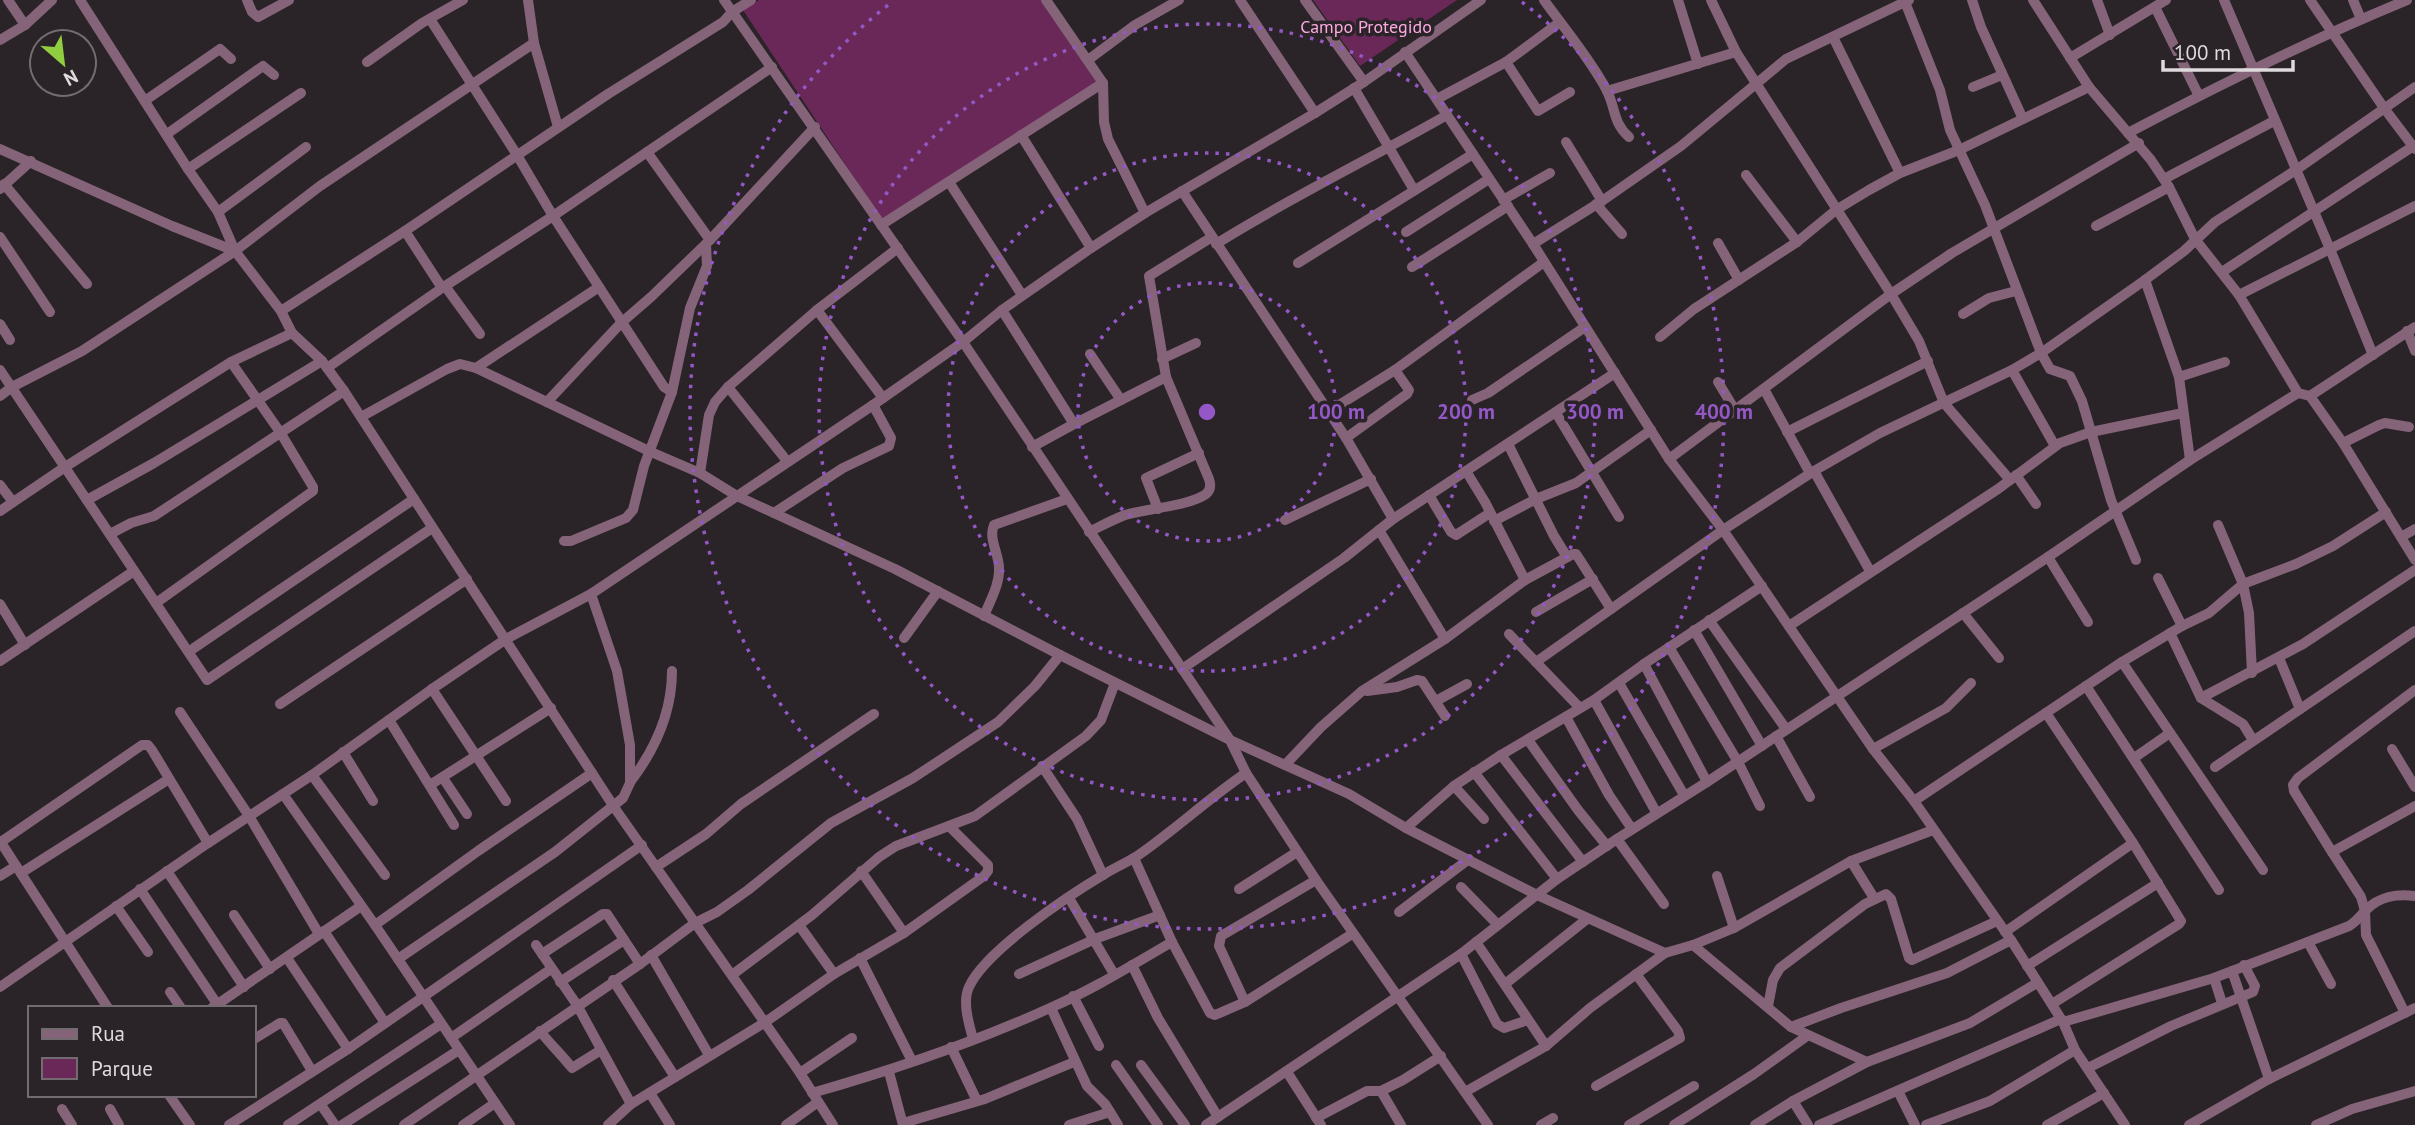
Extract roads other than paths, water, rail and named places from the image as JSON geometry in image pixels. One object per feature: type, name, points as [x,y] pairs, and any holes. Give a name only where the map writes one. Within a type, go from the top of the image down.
[{"type":"street","points":[[8,0],[26,25]]},
{"type":"street","points":[[0,40],[26,25],[52,0]]},
{"type":"street","points":[[80,0],[218,212],[234,251],[281,311],[292,333],[325,364],[344,391],[614,807],[800,1073],[833,1125]]},
{"type":"street","points":[[247,0],[258,18],[289,0]]},
{"type":"street","points":[[367,62],[463,0]]},
{"type":"street","points":[[528,0],[534,43],[558,127]]},
{"type":"street","points":[[724,0],[963,342],[1230,740],[1246,773],[1297,852],[1488,1125]]},
{"type":"street","points":[[281,311],[558,127],[723,22],[732,12],[751,0]]},
{"type":"street","points":[[1047,0],[1102,83],[1104,122],[1108,139],[1145,213]]},
{"type":"street","points":[[1088,60],[1135,25],[1179,0]]},
{"type":"street","points":[[1240,0],[1315,113]]},
{"type":"street","points":[[1305,0],[1359,85],[1413,190]]},
{"type":"street","points":[[0,987],[140,889],[312,775],[506,639],[591,594],[873,405],[963,342],[1022,295],[1091,248],[1145,213],[1315,113],[1481,0]]},
{"type":"street","points":[[1544,0],[1607,91],[1614,118],[1629,137]]},
{"type":"street","points":[[1678,0],[1698,64]]},
{"type":"street","points":[[1711,0],[1735,52],[1919,341],[1944,402],[2036,504]]},
{"type":"street","points":[[1972,0],[2023,119]]},
{"type":"street","points":[[2033,0],[2089,87],[2138,143],[2166,183],[2196,239],[2239,295],[2304,394],[2343,443],[2415,560]]},
{"type":"street","points":[[2097,0],[2110,35]]},
{"type":"street","points":[[2070,58],[2166,0]]},
{"type":"street","points":[[2224,0],[2373,355]]},
{"type":"street","points":[[2222,272],[2414,147],[2310,0]]},
{"type":"street","points":[[2353,0],[2361,19]]},
{"type":"street","points":[[2128,133],[2199,96],[2407,0]]},
{"type":"street","points":[[1533,244],[1681,146],[1786,59],[1907,1],[1940,90],[1948,123],[1994,228],[2041,353],[2050,369],[2070,376],[2082,401],[2115,512],[2136,560]]},
{"type":"street","points":[[2155,7],[2199,96]]},
{"type":"street","points":[[430,19],[621,323],[664,387],[672,392]]},
{"type":"street","points":[[1437,99],[1506,62],[1560,22]]},
{"type":"street","points":[[1833,37],[1900,173]]},
{"type":"street","points":[[0,396],[12,387],[82,351],[234,251],[320,186],[534,43]]},
{"type":"street","points":[[146,100],[220,49],[231,59]]},
{"type":"street","points":[[1405,52],[1533,244],[1669,459],[1723,530],[1873,749],[1914,801],[2008,936],[2052,1004],[2075,1049],[2125,1125]]},
{"type":"street","points":[[1607,91],[1735,52]]},
{"type":"street","points":[[1506,62],[1538,111],[1570,92]]},
{"type":"street","points":[[167,134],[263,66],[274,75]]},
{"type":"street","points":[[87,500],[154,463],[258,399],[325,364],[553,216],[772,68]]},
{"type":"street","points":[[1973,87],[2002,75]]},
{"type":"street","points":[[881,225],[1102,83]]},
{"type":"street","points":[[1660,337],[1694,309],[1797,242],[1836,210],[1900,173],[1959,150],[2089,87]]},
{"type":"street","points":[[1536,662],[1723,530],[1812,472],[1880,433],[2012,370],[2041,353],[2145,280],[2215,222],[2296,170],[2415,87]]},
{"type":"street","points":[[188,169],[301,93]]},
{"type":"street","points":[[1089,532],[1127,515],[1200,496],[1209,489],[1210,484],[1199,453],[1166,377],[1149,276],[1447,115]]},
{"type":"street","points":[[2096,226],[2274,121]]},
{"type":"street","points":[[547,402],[621,323],[708,242],[815,127]]},
{"type":"street","points":[[1021,135],[1091,248]]},
{"type":"street","points":[[1566,142],[1599,202],[1622,234]]},
{"type":"street","points":[[1669,459],[1891,294],[1952,253],[2138,143]]},
{"type":"street","points":[[218,212],[306,147]]},
{"type":"street","points":[[0,149],[234,251]]},
{"type":"street","points":[[564,541],[578,538],[632,513],[644,466],[672,392],[688,316],[707,266],[708,242],[647,152]]},
{"type":"street","points":[[1298,263],[1473,154]]},
{"type":"street","points":[[32,161],[2,186],[87,284]]},
{"type":"street","points":[[1412,267],[1550,173]]},
{"type":"street","points":[[1746,175],[1797,242]]},
{"type":"street","points":[[1406,232],[1489,179]]},
{"type":"street","points":[[949,182],[1022,295]]},
{"type":"street","points":[[1182,191],[1346,438],[1393,519]]},
{"type":"street","points":[[2239,295],[2415,206]]},
{"type":"street","points":[[405,231],[443,287],[480,334]]},
{"type":"street","points":[[0,237],[50,312]]},
{"type":"street","points":[[1718,243],[1739,280]]},
{"type":"street","points":[[700,473],[709,415],[715,402],[728,387],[817,310],[898,248]]},
{"type":"street","points":[[1328,412],[1395,370],[1544,262]]},
{"type":"street","points":[[2145,280],[2179,377],[2190,460]]},
{"type":"street","points":[[475,368],[599,287]]},
{"type":"street","points":[[1963,314],[1990,298],[2016,291]]},
{"type":"street","points":[[817,310],[883,398]]},
{"type":"street","points":[[1002,310],[1074,424]]},
{"type":"street","points":[[0,324],[10,340]]},
{"type":"street","points":[[1472,400],[1488,393],[1585,327]]},
{"type":"street","points":[[1206,1125],[1461,954],[1557,879],[1617,838],[1738,762],[2190,460],[2373,355],[2411,329],[2415,351]]},
{"type":"street","points":[[0,511],[231,362],[292,333]]},
{"type":"street","points":[[1162,359],[1196,343]]},
{"type":"street","points":[[1090,355],[1121,400]]},
{"type":"street","points":[[1787,432],[1928,361]]},
{"type":"street","points":[[156,603],[313,491],[280,432],[231,362]]},
{"type":"street","points":[[2179,377],[2225,362]]},
{"type":"street","points":[[361,417],[447,369],[460,364],[475,368],[700,473],[737,496],[938,592],[1060,656],[1230,740],[1349,794],[1406,828],[1537,895],[1665,953]]},
{"type":"street","points":[[0,370],[207,680],[432,528]]},
{"type":"street","points":[[1346,438],[1407,394],[1407,384],[1395,370]]},
{"type":"street","points":[[2012,370],[2054,446]]},
{"type":"street","points":[[1182,669],[1344,558],[1393,519],[1615,373]]},
{"type":"street","points":[[1032,447],[1166,377]]},
{"type":"street","points":[[1718,382],[1735,411]]},
{"type":"street","points":[[728,387],[787,461]]},
{"type":"street","points":[[1764,389],[1870,571]]},
{"type":"street","points":[[110,534],[131,523],[154,516],[344,391]]},
{"type":"street","points":[[774,513],[843,468],[889,446],[891,439],[873,405]]},
{"type":"street","points":[[1556,413],[1619,517]]},
{"type":"street","points":[[1789,626],[2013,478],[2054,446],[2091,432],[2183,413]]},
{"type":"street","points":[[2343,443],[2385,423],[2409,427]]},
{"type":"street","points":[[1429,495],[1456,535],[1492,517],[1564,490],[1651,430]]},
{"type":"street","points":[[1508,444],[1567,557]]},
{"type":"street","points":[[1158,509],[1146,478],[1199,453]]},
{"type":"street","points":[[1466,471],[1525,580]]},
{"type":"street","points":[[1285,520],[1371,478]]},
{"type":"street","points":[[0,485],[13,502]]},
{"type":"street","points":[[194,648],[414,499]]},
{"type":"street","points":[[984,616],[997,583],[999,568],[992,532],[994,525],[1067,499]]},
{"type":"street","points":[[1914,801],[2122,662],[2209,613],[2243,583],[2296,564],[2333,546],[2386,512]]},
{"type":"street","points":[[2218,525],[2243,583],[2249,613],[2252,673]]},
{"type":"street","points":[[2401,537],[2415,529]]},
{"type":"street","points":[[1379,530],[1445,639]]},
{"type":"street","points":[[1285,765],[1321,727],[1362,691],[1445,639],[1525,580],[1567,557],[1576,554],[1611,609]]},
{"type":"street","points":[[2048,557],[2088,622]]},
{"type":"street","points":[[2201,698],[2279,658],[2415,570]]},
{"type":"street","points":[[0,661],[134,571]]},
{"type":"street","points":[[2158,578],[2182,626]]},
{"type":"street","points":[[280,704],[467,579]]},
{"type":"street","points":[[1536,612],[1593,579]]},
{"type":"street","points":[[1406,828],[1474,772],[1594,700],[1762,586]]},
{"type":"street","points":[[904,638],[938,592]]},
{"type":"street","points":[[591,594],[617,671],[630,745],[630,783]]},
{"type":"street","points":[[1,608],[25,645]]},
{"type":"street","points":[[1963,613],[1999,658]]},
{"type":"street","points":[[1709,620],[1786,729]]},
{"type":"street","points":[[1694,630],[1762,746]]},
{"type":"street","points":[[2215,767],[2415,631]]},
{"type":"street","points":[[2170,633],[2201,698],[2243,724],[2253,740]]},
{"type":"street","points":[[1509,634],[1580,708]]},
{"type":"street","points":[[1669,647],[1738,762],[1760,806]]},
{"type":"street","points":[[404,1125],[640,964],[695,923],[717,912],[831,823],[913,778],[998,722],[1035,686],[1060,656]]},
{"type":"street","points":[[2279,658],[2300,709]]},
{"type":"street","points":[[2122,662],[2263,870]]},
{"type":"street","points":[[1644,664],[1707,782]]},
{"type":"street","points":[[398,959],[555,852],[623,798],[630,783],[648,759],[662,728],[670,700],[672,671]]},
{"type":"street","points":[[1362,691],[1422,681],[1446,716]]},
{"type":"street","points":[[732,975],[831,900],[861,871],[895,846],[975,816],[1095,728],[1101,720],[1115,683]]},
{"type":"street","points":[[1619,683],[1684,795]]},
{"type":"street","points":[[1873,749],[1946,708],[1971,683]]},
{"type":"street","points":[[1436,701],[1467,684]]},
{"type":"street","points":[[2086,686],[2219,890]]},
{"type":"street","points":[[432,689],[506,802]]},
{"type":"street","points":[[2189,1125],[2269,1079],[2410,1011],[2366,935],[2365,911],[2361,897],[2294,791],[2296,780],[2415,690]]},
{"type":"street","points":[[1594,700],[1656,813]]},
{"type":"street","points":[[430,785],[551,708]]},
{"type":"street","points":[[180,712],[322,932],[385,1023]]},
{"type":"street","points":[[2046,713],[2179,916],[2179,924],[2052,1004]]},
{"type":"street","points":[[656,867],[706,834],[741,804],[874,714]]},
{"type":"street","points":[[1566,717],[1609,795],[1632,829]]},
{"type":"street","points":[[389,720],[454,825]]},
{"type":"street","points":[[2134,758],[2170,733]]},
{"type":"street","points":[[1776,736],[1810,797]]},
{"type":"street","points":[[1528,740],[1606,846]]},
{"type":"street","points":[[107,1006],[0,842],[142,745],[152,750],[208,843]]},
{"type":"street","points":[[2392,749],[2415,787]]},
{"type":"street","points":[[343,752],[373,801]]},
{"type":"street","points":[[1501,755],[1583,862]]},
{"type":"street","points":[[1042,766],[1077,818],[1103,875]]},
{"type":"street","points":[[1474,772],[1557,879]]},
{"type":"street","points":[[375,925],[592,773]]},
{"type":"street","points":[[973,1039],[966,1000],[967,990],[974,978],[1022,931],[1103,875],[1135,858],[1246,773]]},
{"type":"street","points":[[312,775],[385,875]]},
{"type":"street","points":[[443,778],[467,814]]},
{"type":"street","points":[[0,876],[19,870],[169,779]]},
{"type":"street","points":[[1454,786],[1483,819]]},
{"type":"street","points":[[283,794],[424,997],[495,1103],[506,1124]]},
{"type":"street","points":[[2332,852],[2415,806]]},
{"type":"street","points":[[608,1125],[631,1104],[764,1023],[834,974],[904,933],[988,871],[988,865],[950,826]]},
{"type":"street","points":[[1465,1092],[1546,1046],[1590,1007],[1665,953],[1734,928],[1851,861],[1933,830]]},
{"type":"street","points":[[1617,838],[1664,904]]},
{"type":"street","points":[[1791,1027],[1947,973],[2008,936],[2133,843]]},
{"type":"street","points":[[229,1125],[348,1049],[642,845]]},
{"type":"street","points":[[1239,888],[1297,852]]},
{"type":"street","points":[[1135,858],[1172,942],[1210,1013],[1221,1014],[1245,1002],[1352,934]]},
{"type":"street","points":[[1399,912],[1469,859]]},
{"type":"street","points":[[1851,861],[1874,898]]},
{"type":"street","points":[[167,871],[244,987]]},
{"type":"street","points":[[861,871],[904,933]]},
{"type":"street","points":[[1717,876],[1734,928]]},
{"type":"street","points":[[1245,1002],[1219,946],[1221,936],[1316,880]]},
{"type":"street","points":[[2027,967],[2158,883]]},
{"type":"street","points":[[1461,887],[1498,925]]},
{"type":"street","points":[[140,889],[214,1006],[362,906]]},
{"type":"street","points":[[1768,1006],[1773,980],[1780,968],[1874,898],[1889,895],[1909,958],[1912,960],[1997,921]]},
{"type":"street","points":[[1819,1125],[2062,1021],[2214,978],[2349,926],[2383,898],[2395,895],[2415,896]]},
{"type":"street","points":[[1069,898],[1114,974]]},
{"type":"street","points":[[116,906],[148,952]]},
{"type":"street","points":[[631,1104],[577,1005],[539,950],[607,914],[640,964]]},
{"type":"street","points":[[234,915],[270,968]]},
{"type":"street","points":[[1019,974],[1095,939],[1160,915]]},
{"type":"street","points":[[1505,984],[1587,919]]},
{"type":"street","points":[[799,925],[834,974]]},
{"type":"street","points":[[560,982],[624,940]]},
{"type":"street","points":[[786,1125],[815,1098],[1051,1008],[1172,942]]},
{"type":"street","points":[[1476,942],[1546,1046]]},
{"type":"street","points":[[2308,942],[2331,984]]},
{"type":"street","points":[[1693,945],[1791,1027],[1867,1062]]},
{"type":"street","points":[[1461,954],[1500,1027],[1528,1020]]},
{"type":"street","points":[[651,955],[709,1055]]},
{"type":"street","points":[[287,958],[348,1049]]},
{"type":"street","points":[[860,958],[912,1061]]},
{"type":"street","points":[[1132,965],[1158,1018],[1218,1117]]},
{"type":"street","points":[[2088,1068],[2255,989],[2244,965]]},
{"type":"street","points":[[451,1038],[551,969]]},
{"type":"street","points":[[2232,971],[2269,1079]]},
{"type":"street","points":[[1597,1086],[1679,1038],[1678,1031],[1636,974]]},
{"type":"street","points":[[2214,978],[2222,1003]]},
{"type":"street","points":[[613,980],[675,1077]]},
{"type":"street","points":[[1755,1125],[1793,1101],[1867,1062],[1970,1023],[2037,983]]},
{"type":"street","points":[[170,992],[180,1006]]},
{"type":"street","points":[[1073,996],[1099,1046]]},
{"type":"street","points":[[1051,1008],[1087,1086],[1111,1112],[1118,1125]]},
{"type":"street","points":[[256,1038],[283,1023],[312,1071]]},
{"type":"street","points":[[288,1125],[441,1024]]},
{"type":"street","points":[[540,1031],[572,1068],[601,1050]]},
{"type":"street","points":[[1674,1125],[1754,1074],[1807,1036]]},
{"type":"street","points":[[800,1073],[852,1038]]},
{"type":"street","points":[[951,1047],[977,1101]]},
{"type":"street","points":[[1926,1125],[1990,1101],[2075,1049]]},
{"type":"street","points":[[342,1125],[459,1050]]},
{"type":"street","points":[[1287,1072],[1319,1122],[1367,1091],[1381,1091],[1441,1056]]},
{"type":"street","points":[[889,1072],[903,1124],[977,1101],[1074,1062]]},
{"type":"street","points":[[1116,1065],[1158,1125]]},
{"type":"street","points":[[1141,1065],[1185,1125]]},
{"type":"street","points":[[1629,1125],[1694,1086]]},
{"type":"street","points":[[1381,1091],[1401,1125]]},
{"type":"street","points":[[1898,1091],[1915,1125]]},
{"type":"street","points":[[2316,1125],[2352,1109],[2415,1091]]},
{"type":"street","points":[[650,1093],[670,1125]]},
{"type":"street","points":[[2047,1125],[2105,1093]]},
{"type":"street","points":[[170,1097],[190,1125]]},
{"type":"street","points":[[1793,1101],[1808,1125]]},
{"type":"street","points":[[463,1125],[495,1103]]},
{"type":"street","points":[[321,1105],[335,1125]]},
{"type":"street","points":[[62,1109],[72,1125]]},
{"type":"street","points":[[110,1109],[119,1125]]},
{"type":"street","points":[[1069,1125],[1111,1112]]},
{"type":"street","points":[[1541,1125],[1553,1118]]},
{"type":"park label","name":"Campo Protegido","points":[[1366,27]]}]
